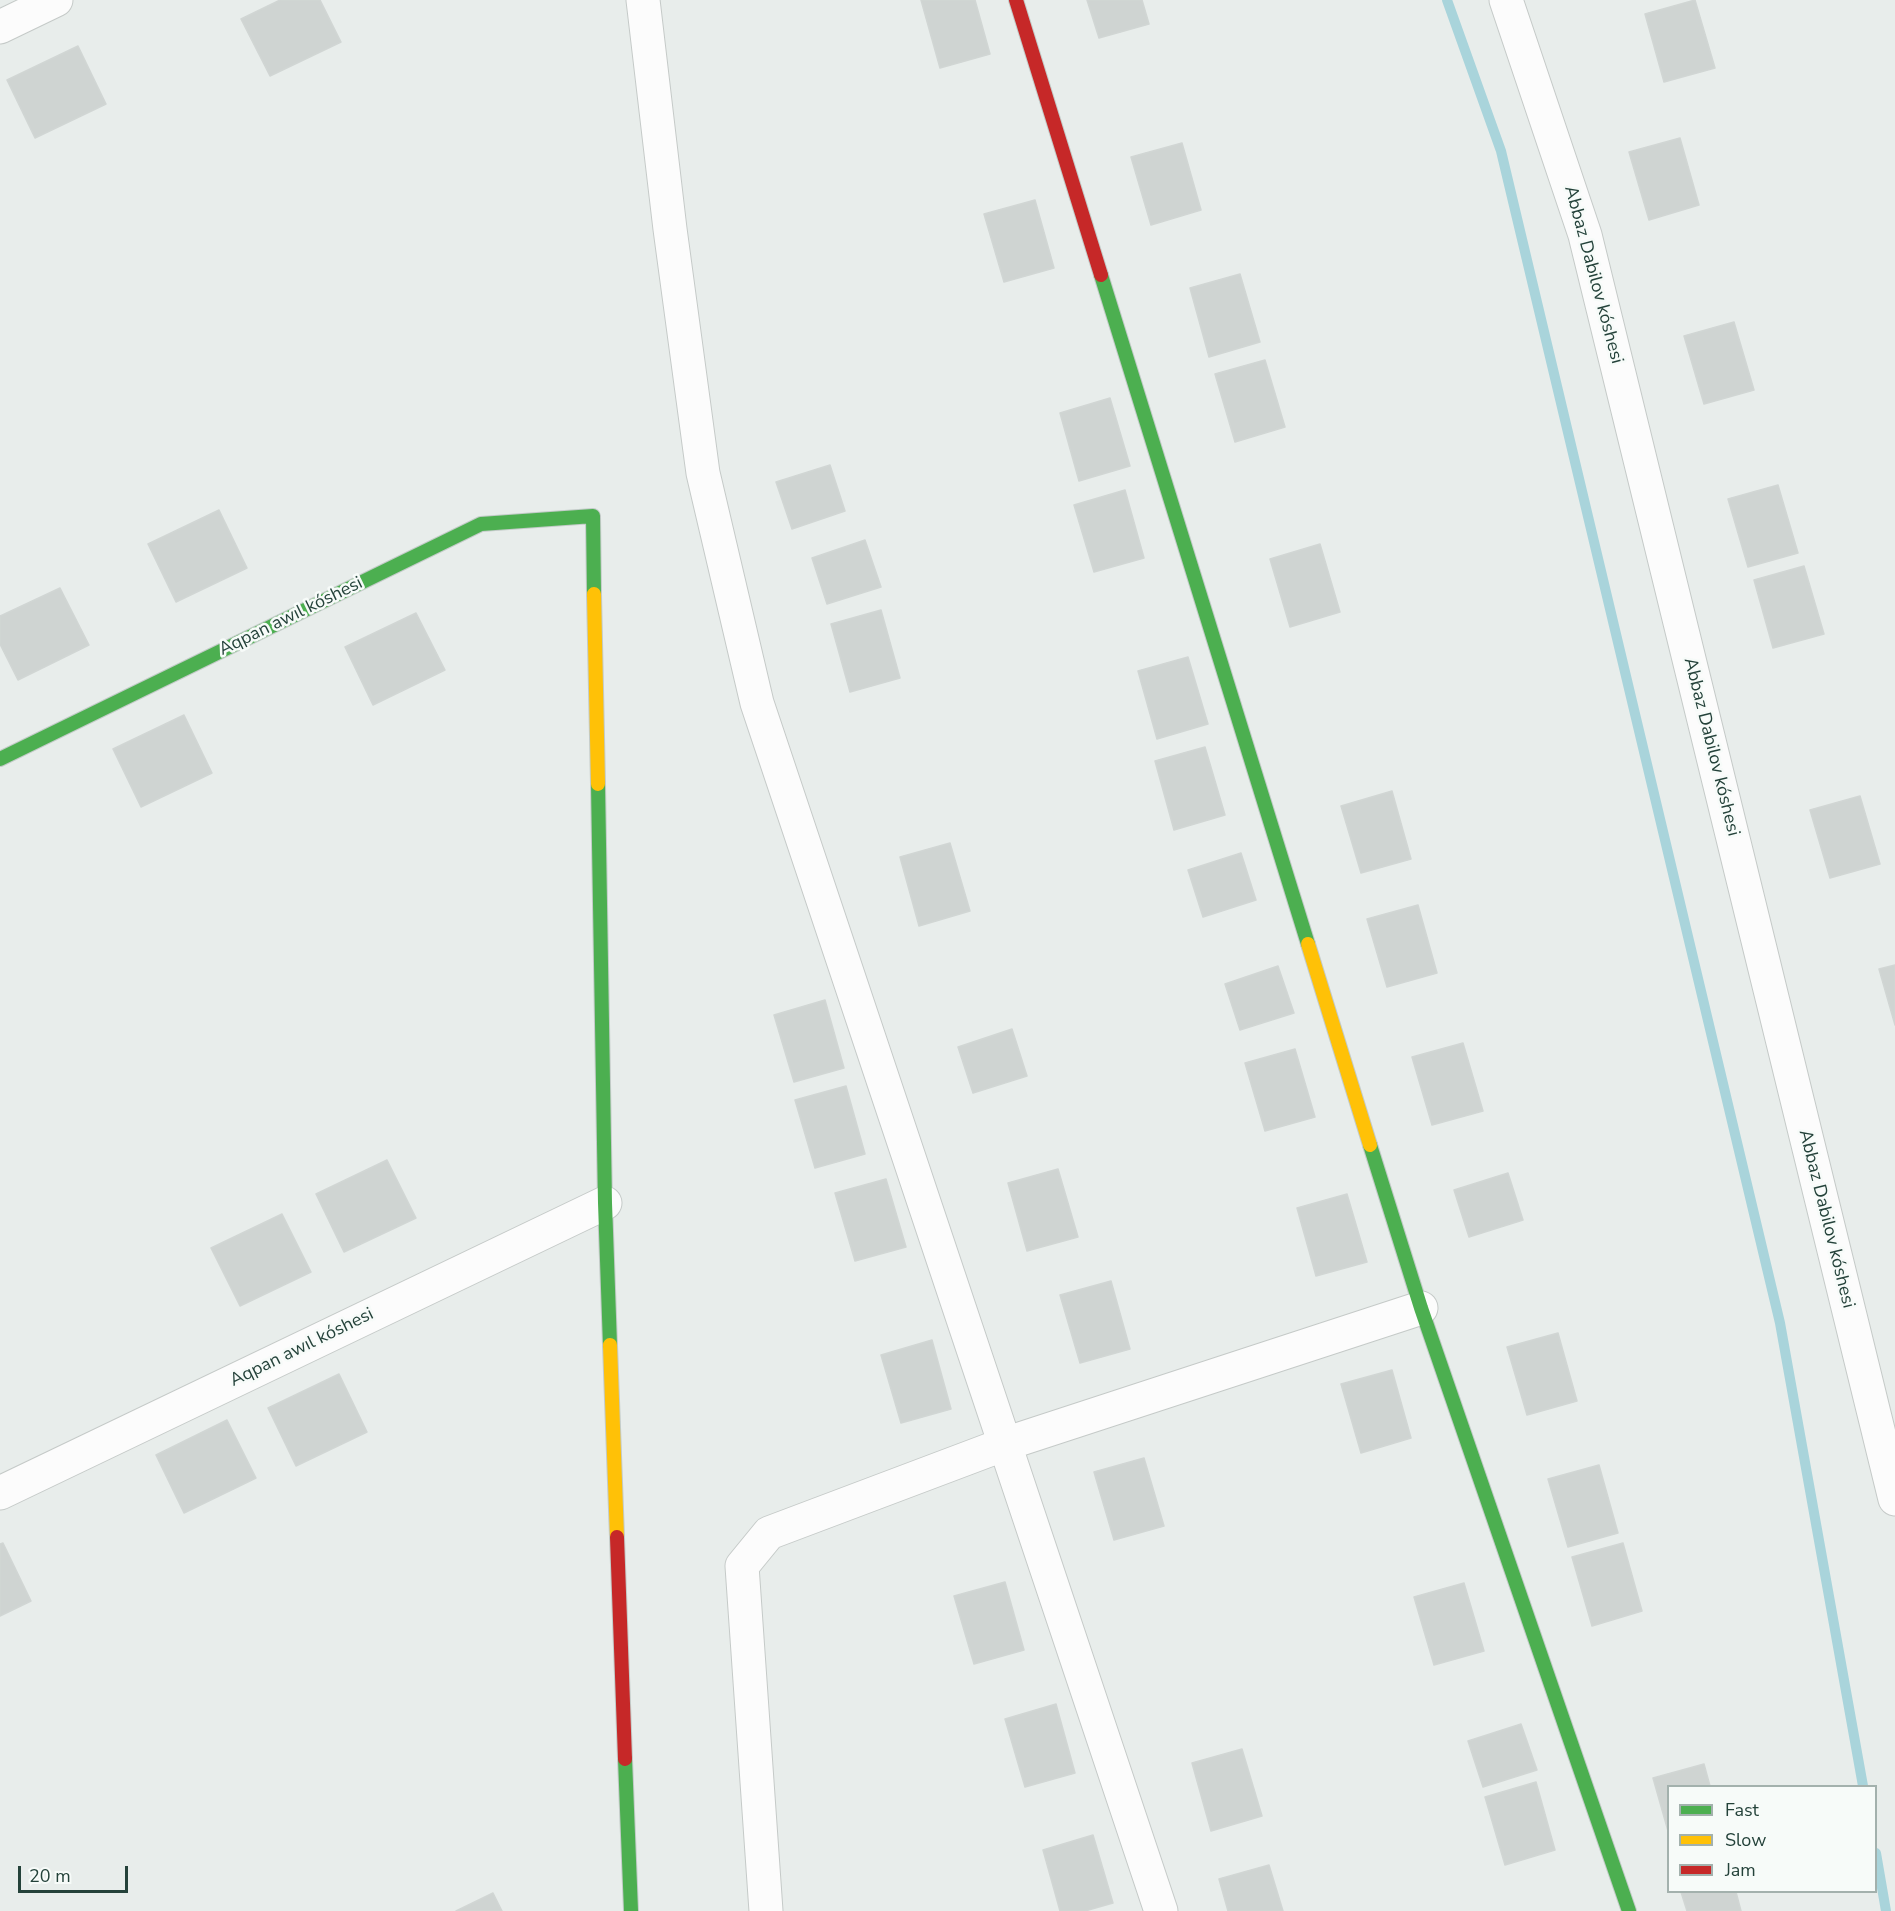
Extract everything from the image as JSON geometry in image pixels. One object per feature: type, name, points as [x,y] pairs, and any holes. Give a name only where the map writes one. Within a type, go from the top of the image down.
[{"type":"street","points":[[0,27],[56,0]]},
{"type":"street","points":[[643,0],[670,229],[703,473],[757,703],[1161,1911]]},
{"type":"street","points":[[1016,0],[1421,1308],[1629,1911]]},
{"type":"street","name":"Abbaz Dabilov kóshesi","points":[[1506,0],[1585,235],[1895,1499]]},
{"type":"street","name":"Aqpan awıl kóshesi","points":[[0,759],[481,524],[593,516],[605,1203],[0,1492]]},
{"type":"street","points":[[605,1203],[631,1911]]},
{"type":"street","points":[[766,1911],[742,1566],[769,1533],[1005,1444],[1421,1308]]},
{"type":"building","points":[[280,0],[320,0],[341,42],[270,76],[241,19]]},
{"type":"building","points":[[921,0],[975,0],[990,54],[940,68]]},
{"type":"building","points":[[1087,0],[1142,0],[1149,24],[1099,38]]},
{"type":"building","points":[[1695,0],[1715,68],[1664,82],[1645,14]]},
{"type":"building","points":[[78,46],[106,104],[35,138],[7,80]]},
{"type":"building","points":[[1680,138],[1699,205],[1649,220],[1629,152]]},
{"type":"building","points":[[1182,143],[1201,210],[1151,225],[1131,157]]},
{"type":"building","points":[[1035,200],[1054,268],[1004,282],[984,214]]},
{"type":"building","points":[[1240,274],[1260,342],[1209,357],[1190,288]]},
{"type":"building","points":[[1734,322],[1754,390],[1704,404],[1684,336]]},
{"type":"building","points":[[1265,360],[1285,427],[1235,442],[1215,374]]},
{"type":"building","points":[[1110,398],[1130,466],[1079,481],[1060,413]]},
{"type":"building","points":[[830,465],[845,511],[792,529],[776,482]]},
{"type":"building","points":[[1778,485],[1798,553],[1748,567],[1728,499]]},
{"type":"building","points":[[1125,490],[1144,558],[1094,572],[1074,505]]},
{"type":"building","points":[[219,510],[247,568],[176,602],[148,544]]},
{"type":"building","points":[[865,540],[881,587],[827,604],[812,558]]},
{"type":"building","points":[[1320,544],[1340,612],[1290,627],[1270,559]]},
{"type":"building","points":[[1804,566],[1824,634],[1773,648],[1754,580]]},
{"type":"building","points":[[60,588],[89,645],[18,680],[0,644],[0,616]]},
{"type":"building","points":[[881,610],[900,678],[850,692],[831,624]]},
{"type":"building","points":[[416,613],[445,670],[373,705],[345,647]]},
{"type":"building","points":[[1188,657],[1208,724],[1157,739],[1138,671]]},
{"type":"building","points":[[184,715],[212,773],[141,807],[113,749]]},
{"type":"building","points":[[1205,747],[1225,815],[1174,830],[1155,761]]},
{"type":"building","points":[[1392,791],[1411,859],[1361,873],[1341,806]]},
{"type":"building","points":[[1860,796],[1880,864],[1830,878],[1810,810]]},
{"type":"building","points":[[950,843],[970,911],[919,926],[900,857]]},
{"type":"building","points":[[1241,853],[1256,900],[1203,917],[1188,870]]},
{"type":"building","points":[[1418,905],[1437,973],[1387,987],[1367,919]]},
{"type":"building","points":[[1895,965],[1895,1025],[1879,969]]},
{"type":"building","points":[[1278,966],[1294,1013],[1240,1030],[1225,984]]},
{"type":"building","points":[[825,1000],[844,1068],[794,1082],[774,1015]]},
{"type":"building","points":[[1012,1029],[1027,1076],[973,1093],[958,1047]]},
{"type":"building","points":[[1463,1043],[1483,1111],[1432,1125],[1412,1057]]},
{"type":"building","points":[[1295,1049],[1315,1117],[1265,1131],[1245,1063]]},
{"type":"building","points":[[846,1086],[865,1154],[815,1168],[795,1100]]},
{"type":"building","points":[[387,1160],[416,1218],[344,1252],[316,1194]]},
{"type":"building","points":[[1058,1169],[1078,1237],[1027,1251],[1008,1183]]},
{"type":"building","points":[[1508,1173],[1523,1220],[1469,1237],[1454,1190]]},
{"type":"building","points":[[886,1179],[906,1247],[855,1261],[835,1193]]},
{"type":"building","points":[[1347,1194],[1367,1262],[1316,1276],[1297,1208]]},
{"type":"building","points":[[282,1214],[311,1272],[240,1306],[211,1248]]},
{"type":"building","points":[[1111,1281],[1130,1349],[1080,1363],[1060,1295]]},
{"type":"building","points":[[1558,1333],[1577,1401],[1527,1415],[1507,1347]]},
{"type":"building","points":[[932,1340],[951,1409],[901,1423],[881,1355]]},
{"type":"building","points":[[1392,1370],[1411,1438],[1361,1453],[1341,1384]]},
{"type":"building","points":[[339,1374],[367,1432],[296,1466],[268,1408]]},
{"type":"building","points":[[227,1420],[256,1478],[184,1513],[156,1455]]},
{"type":"building","points":[[1144,1458],[1164,1526],[1114,1540],[1094,1472]]},
{"type":"building","points":[[1599,1465],[1618,1533],[1568,1547],[1548,1479]]},
{"type":"building","points":[[3,1543],[31,1601],[0,1616],[0,1544]]},
{"type":"building","points":[[1623,1543],[1642,1611],[1592,1626],[1572,1557]]},
{"type":"building","points":[[1005,1582],[1024,1650],[974,1664],[954,1596]]},
{"type":"building","points":[[1464,1583],[1484,1651],[1434,1665],[1414,1597]]},
{"type":"building","points":[[1056,1704],[1075,1773],[1025,1787],[1005,1719]]},
{"type":"building","points":[[1521,1724],[1537,1770],[1483,1787],[1468,1741]]},
{"type":"building","points":[[1242,1749],[1262,1816],[1211,1831],[1192,1763]]},
{"type":"building","points":[[1704,1764],[1710,1785],[1667,1785],[1667,1827],[1653,1778]]},
{"type":"building","points":[[1536,1782],[1555,1850],[1505,1865],[1485,1797]]},
{"type":"building","points":[[1093,1835],[1113,1903],[1085,1911],[1060,1911],[1043,1850]]},
{"type":"building","points":[[1269,1865],[1283,1911],[1228,1911],[1219,1879]]},
{"type":"building","points":[[493,1893],[502,1911],[456,1911]]},
{"type":"building","points":[[1681,1893],[1736,1893],[1741,1911],[1687,1911]]},
{"type":"waterway","points":[[1447,0],[1501,151],[1780,1323],[1863,1785]]},
{"type":"waterway","points":[[1877,1859],[1886,1911]]},
{"type":"traffic: fast","points":[[1101,275],[1308,944]]},
{"type":"traffic: fast","points":[[0,759],[481,524],[593,516],[594,594]]},
{"type":"traffic: fast","points":[[598,784],[605,1203],[610,1345]]},
{"type":"traffic: fast","points":[[1370,1145],[1421,1308],[1629,1911]]},
{"type":"traffic: fast","points":[[625,1759],[631,1911]]},
{"type":"traffic: slow","points":[[594,594],[598,784]]},
{"type":"traffic: slow","points":[[1308,944],[1370,1145]]},
{"type":"traffic: slow","points":[[610,1345],[617,1537]]},
{"type":"traffic: jam","points":[[1016,0],[1101,275]]},
{"type":"traffic: jam","points":[[617,1537],[625,1759]]}]
